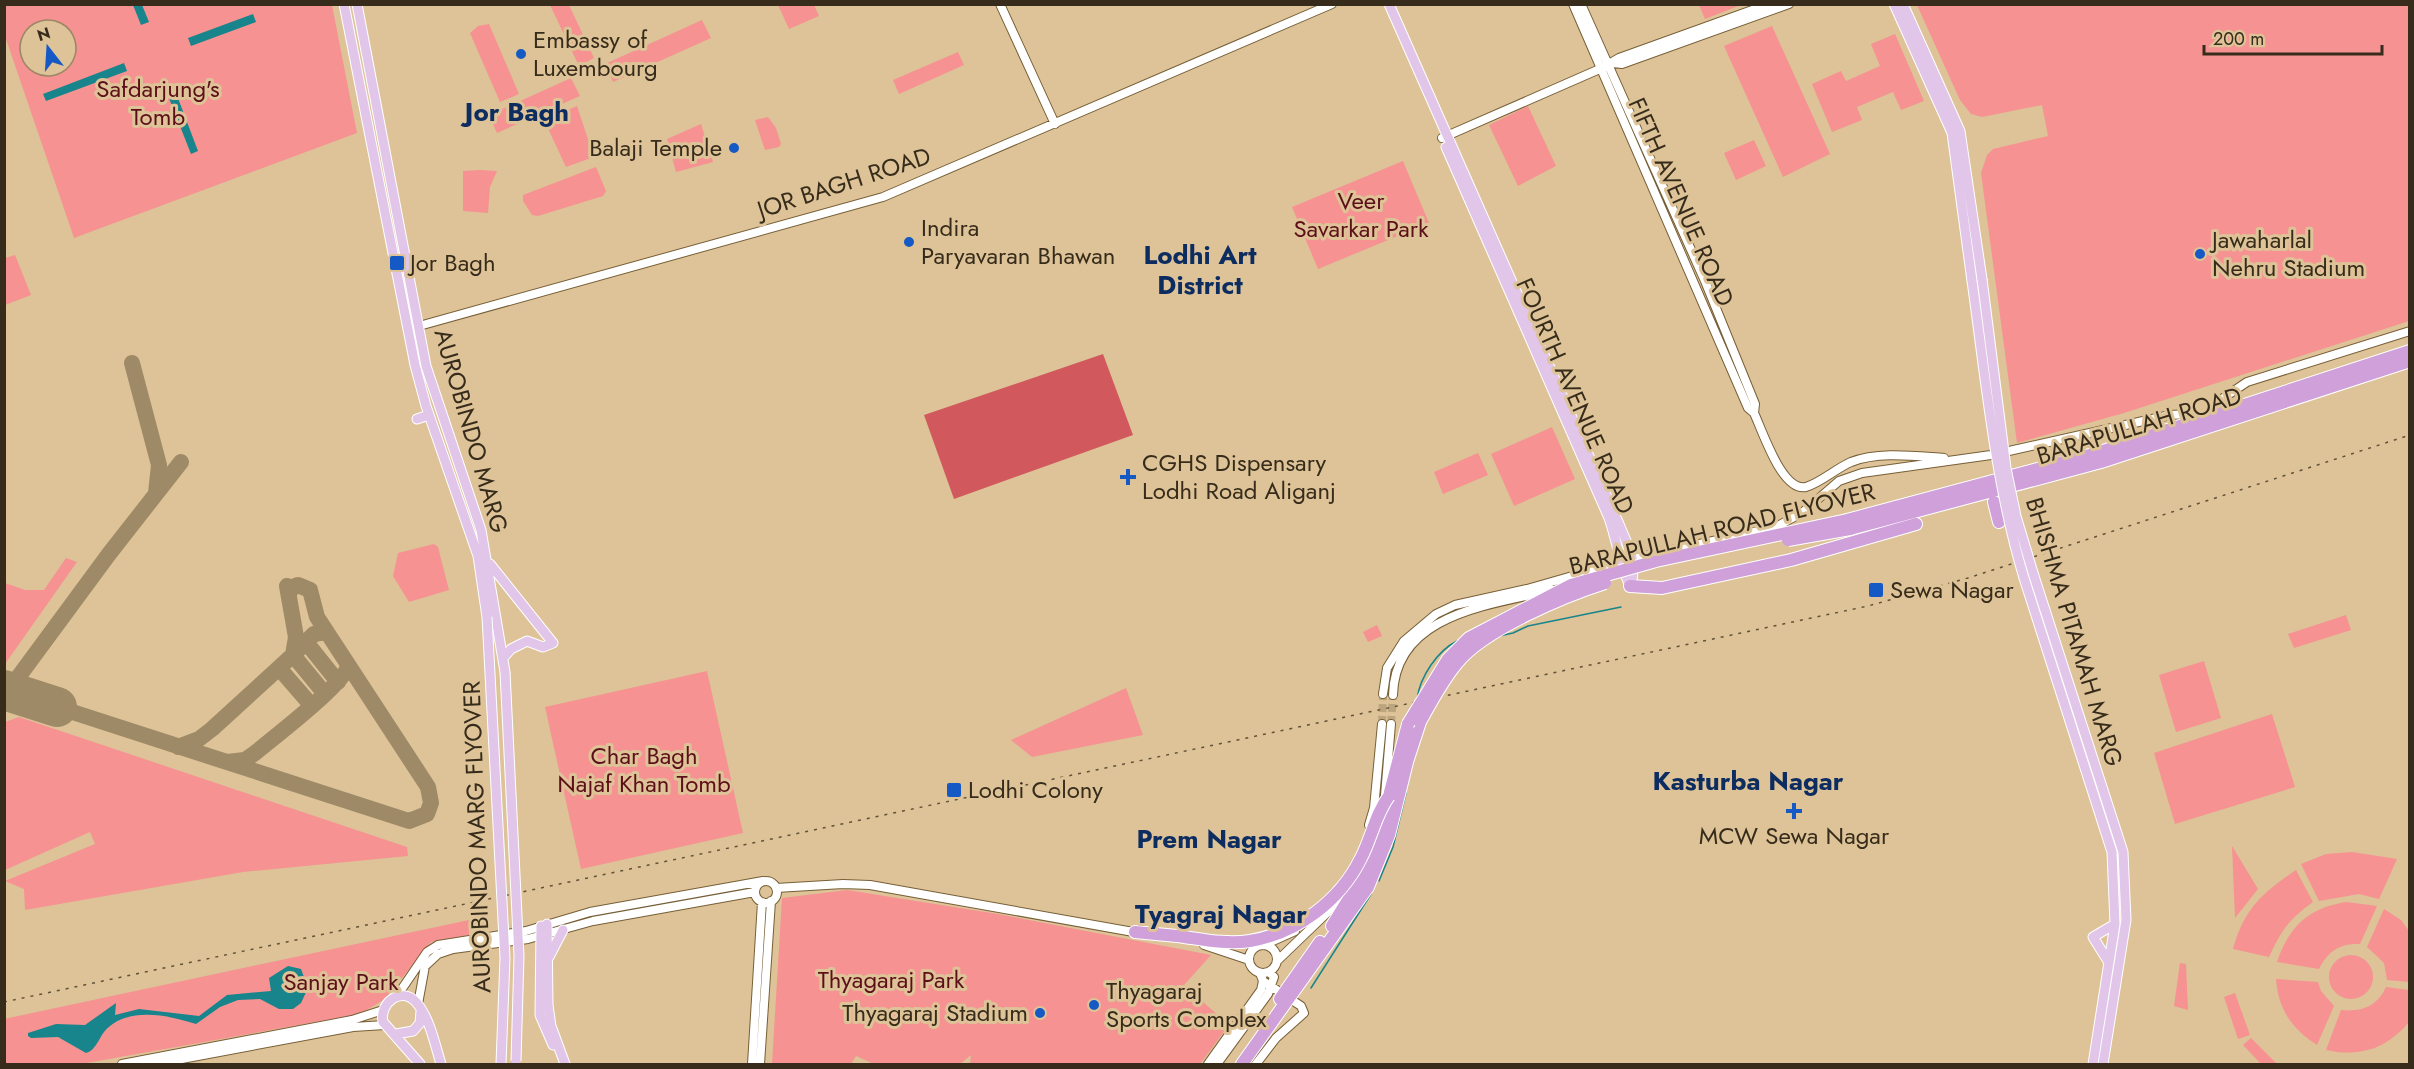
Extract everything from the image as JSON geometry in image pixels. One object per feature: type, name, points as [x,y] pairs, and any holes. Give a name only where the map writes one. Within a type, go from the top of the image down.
[{"type":"highway","points":[[2386,364],[2409,351]]},
{"type":"highway","points":[[2386,364],[2409,361]]},
{"type":"highway","name":"BARAPULLAH ROAD","points":[[2018,475],[2386,364]]},
{"type":"highway","name":"BARAPULLAH ROAD","points":[[1901,522],[2101,462],[2386,364]]},
{"type":"highway","name":"BARAPULLAH ROAD FLYOVER","points":[[1242,1065],[1368,887],[1389,835],[1407,762],[1420,722],[1458,662],[1480,641],[1588,589],[1638,573],[1848,525],[2018,475]]},
{"type":"highway","points":[[1994,502],[1999,522]]},
{"type":"highway","points":[[1901,522],[1916,524]]},
{"type":"highway","name":"BARAPULLAH ROAD FLYOVER","points":[[1233,1065],[1340,915],[1366,871],[1379,835],[1408,724],[1448,659],[1469,638],[1571,585],[1629,568],[1848,525],[1876,529],[1901,522]]},
{"type":"highway","points":[[1630,586],[1662,588],[1791,560],[1876,529]]},
{"type":"highway","points":[[1135,932],[1221,942],[1250,941],[1280,932],[1307,918],[1344,887],[1361,858],[1378,811],[1389,796]]},
{"type":"main road","name":"AUROBINDO MARG","points":[[344,4],[387,242],[402,295],[415,365],[429,415],[478,556],[486,612]]},
{"type":"main road","name":"AUROBINDO MARG","points":[[357,4],[375,108],[415,282],[419,326],[434,393],[462,466],[488,563],[504,657]]},
{"type":"main road","name":"FOURTH AVENUE ROAD","points":[[1384,4],[1634,564]]},
{"type":"main road","name":"FOURTH AVENUE ROAD","points":[[1389,4],[1445,137],[1458,181],[1608,518],[1622,568],[1630,586]]},
{"type":"main road","name":"BHISHMA PITAMAH MARG","points":[[1894,4],[1952,134],[1998,469],[2010,533],[2112,852],[2115,924],[2093,1065]]},
{"type":"main road","name":"BHISHMA PITAMAH MARG","points":[[1903,4],[1960,131],[2011,496],[2044,608],[2122,852],[2126,920],[2103,1065]]},
{"type":"main road","points":[[375,108],[386,106]]},
{"type":"main road","points":[[391,297],[402,295]]},
{"type":"main road","points":[[417,419],[429,415]]},
{"type":"main road","points":[[438,478],[450,474]]},
{"type":"main road","points":[[488,563],[553,643],[543,647],[527,641],[511,649],[504,657]]},
{"type":"main road","points":[[1630,586],[1634,564]]},
{"type":"main road","name":"AUROBINDO MARG FLYOVER","points":[[486,612],[504,958],[501,1065]]},
{"type":"main road","name":"AUROBINDO MARG FLYOVER","points":[[504,657],[519,956],[516,1063]]},
{"type":"main road","points":[[2108,961],[2093,937],[2115,924]]},
{"type":"main road","points":[[544,930],[551,1026],[565,1065]]},
{"type":"main road","points":[[544,930],[540,1015],[559,1065]]},
{"type":"main road","points":[[547,961],[563,930]]},
{"type":"main road","points":[[420,1065],[396,1034],[385,1025],[383,1010],[386,1004],[397,996],[409,997],[419,1008],[441,1065]]},
{"type":"main road","points":[[396,1034],[413,1031],[420,1023],[419,1008]]},
{"type":"street","points":[[1000,4],[1055,124]]},
{"type":"street","name":"JOR BAGH ROAD","points":[[419,326],[883,196],[1332,4]]},
{"type":"street","name":"FIFTH AVENUE ROAD","points":[[1573,4],[1608,65]]},
{"type":"street","name":"FIFTH AVENUE ROAD","points":[[1581,4],[1705,281],[1755,404],[1754,413],[1783,475],[1793,486],[1800,489],[1813,485],[1847,464],[1868,458],[1918,456],[1957,460]]},
{"type":"street","points":[[1445,137],[1608,65],[1619,58],[1769,4]]},
{"type":"street","points":[[1608,65],[1622,64],[1789,4]]},
{"type":"street","points":[[1394,695],[1394,678],[1405,652],[1432,627],[1460,613],[1622,568],[1650,557],[1780,526],[1803,512],[1828,488],[1851,476],[1991,455],[2170,415],[2189,414],[2203,419],[2213,405],[2247,382],[2409,331]]},
{"type":"street","points":[[1383,694],[1385,674],[1394,655],[1419,626],[1436,614],[1465,602],[1622,568]]},
{"type":"street","points":[[1256,1065],[1276,1038],[1302,1016],[1301,1006],[1252,968],[1249,960],[1251,951],[1288,936],[1306,922],[1329,900],[1352,868],[1365,840],[1374,808],[1382,724]]},
{"type":"street","points":[[1261,977],[1269,972],[1348,889],[1370,850],[1383,809],[1391,724]]},
{"type":"street","points":[[397,996],[431,948],[544,930],[563,930],[593,921],[755,892],[763,881]]},
{"type":"street","points":[[419,1008],[422,972],[438,954],[544,930],[590,912],[763,881],[770,882],[776,888],[776,896],[771,902],[758,1037],[752,1065]]},
{"type":"street","points":[[776,888],[843,884],[870,885],[1217,948],[1249,960]]},
{"type":"street","points":[[755,892],[762,902],[758,1037],[760,1065]]},
{"type":"street","points":[[762,902],[771,902]]},
{"type":"street","points":[[1264,945],[1273,948],[1277,961]]},
{"type":"street","points":[[1217,1065],[1275,987],[1274,977],[1269,972]]},
{"type":"street","points":[[1208,1065],[1261,990],[1261,977]]},
{"type":"street","points":[[122,1065],[352,1020],[383,1010]]},
{"type":"street","points":[[155,1065],[354,1026],[385,1025]]},
{"type":"green space","name":"Safdarjung's Tomb","points":[[4,5],[332,5],[357,133],[74,238],[19,78],[78,78],[78,18],[18,18],[18,74],[5,36]]},
{"type":"green space","points":[[550,5],[569,5],[594,58],[579,66]]},
{"type":"green space","points":[[778,5],[814,5],[819,16],[789,29]]},
{"type":"green space","points":[[1699,5],[1741,5],[1705,19]]},
{"type":"green space","name":"Jawaharlal Nehru Stadium","points":[[1917,5],[2409,5],[2409,321],[2124,413],[2017,443],[1981,173],[1987,155],[1993,149],[2048,136],[2042,105],[1982,117],[1971,114],[1960,100]]},
{"type":"green space","points":[[702,20],[711,38],[613,82],[605,64]]},
{"type":"green space","points":[[489,24],[519,94],[500,102],[470,33],[478,26]]},
{"type":"green space","points":[[1772,26],[1830,154],[1783,177],[1724,46]]},
{"type":"green space","points":[[1895,34],[1924,101],[1901,110],[1893,92],[1857,107],[1862,120],[1832,132],[1812,84],[1841,71],[1846,81],[1880,66],[1871,44]]},
{"type":"green space","points":[[958,52],[964,65],[899,94],[893,80]]},
{"type":"green space","points":[[571,78],[580,96],[497,133],[489,115]]},
{"type":"green space","points":[[577,106],[594,157],[566,167],[544,120]]},
{"type":"green space","points":[[1528,106],[1556,166],[1518,186],[1489,125]]},
{"type":"green space","points":[[768,117],[776,128],[781,144],[779,147],[765,150],[755,120]]},
{"type":"green space","points":[[701,124],[713,162],[676,172],[667,139]]},
{"type":"green space","points":[[1754,140],[1766,166],[1736,180],[1724,153]]},
{"type":"green space","name":"Veer Savarkar Park","points":[[1403,161],[1429,223],[1318,269],[1292,207]]},
{"type":"green space","points":[[596,167],[606,191],[603,196],[538,216],[532,215],[523,201],[523,195]]},
{"type":"green space","points":[[463,171],[497,171],[490,187],[488,213],[463,211]]},
{"type":"green space","points":[[15,255],[31,295],[5,305],[5,258]]},
{"type":"green space","points":[[1552,427],[1575,479],[1514,506],[1491,454]]},
{"type":"green space","points":[[1478,453],[1488,475],[1443,494],[1434,472]]},
{"type":"green space","points":[[434,544],[438,547],[449,590],[409,602],[393,576],[398,553]]},
{"type":"green space","points":[[66,558],[77,562],[5,664],[5,583],[25,590],[44,590]]},
{"type":"green space","points":[[2346,615],[2351,630],[2294,648],[2288,634]]},
{"type":"green space","points":[[1377,625],[1382,636],[1368,642],[1363,632]]},
{"type":"green space","points":[[2204,661],[2221,718],[2176,732],[2159,675]]},
{"type":"green space","name":"Char Bagh Najaf Khan Tomb","points":[[707,671],[743,833],[581,869],[545,707]]},
{"type":"green space","points":[[1126,688],[1143,735],[1032,757],[1011,740]]},
{"type":"green space","points":[[2272,714],[2295,787],[2175,824],[2154,753]]},
{"type":"green space","points":[[19,717],[407,847],[408,856],[243,872],[25,910],[24,889],[5,881],[95,844],[90,832],[5,870],[5,722]]},
{"type":"green space","points":[[2232,846],[2258,889],[2235,918]]},
{"type":"green space","points":[[2352,852],[2397,859],[2379,899],[2359,894],[2319,901],[2301,864],[2326,854]]},
{"type":"green space","points":[[2296,870],[2313,902],[2286,926],[2269,957],[2233,949],[2243,923],[2256,903],[2273,886]]},
{"type":"green space","name":"Thyagaraj Park","points":[[847,890],[998,914],[1211,955],[1184,985],[1229,1025],[1200,1064],[970,1064],[971,1055],[960,1064],[874,1064],[856,1056],[851,1064],[772,1064],[782,898]]},
{"type":"green space","points":[[2347,902],[2377,906],[2360,944],[2335,949],[2326,957],[2319,969],[2277,962],[2288,938],[2303,920],[2322,908]]},
{"type":"green space","points":[[2384,909],[2401,920],[2409,931],[2409,982],[2387,980],[2384,963],[2367,947]]},
{"type":"green space","name":"Sanjay Park","points":[[469,920],[469,935],[431,942],[385,999],[360,1014],[81,1064],[5,1064],[4,1019]]},
{"type":"green space","points":[[2351,955],[2367,961],[2373,977],[2367,993],[2351,999],[2335,993],[2329,977],[2335,961]]},
{"type":"green space","points":[[2180,963],[2186,964],[2188,1010],[2174,1006]]},
{"type":"green space","points":[[2276,979],[2318,982],[2321,991],[2334,1006],[2317,1045],[2300,1032],[2283,1009]]},
{"type":"green space","points":[[2386,987],[2409,990],[2410,1019],[2405,1027],[2390,1040],[2373,1049],[2345,1053],[2326,1050],[2341,1010],[2368,1007],[2378,999]]},
{"type":"green space","points":[[2235,993],[2250,1035],[2238,1039],[2224,997]]},
{"type":"green space","points":[[2251,1038],[2277,1064],[2261,1064],[2243,1045]]},
{"type":"shaded area","points":[[1103,354],[1133,435],[954,499],[924,415]]},
{"type":"water","points":[[133,5],[142,5],[149,22],[141,25]]},
{"type":"water","points":[[253,14],[256,22],[191,46],[188,38]]},
{"type":"water","points":[[124,63],[127,71],[46,101],[43,94]]},
{"type":"water","points":[[173,85],[198,151],[191,154],[165,88]]},
{"type":"water","points":[[288,966],[301,969],[308,988],[301,1003],[293,1009],[279,1009],[260,999],[238,1000],[220,1007],[196,1024],[160,1016],[135,1016],[113,1024],[104,1032],[94,1048],[86,1053],[58,1037],[31,1038],[28,1036],[28,1033],[56,1024],[85,1025],[116,1003],[115,1015],[139,1009],[199,1016],[227,995],[271,991],[269,978]]},
{"type":"waterway","points":[[1499,636],[1528,626],[1621,607]]},
{"type":"waterway","points":[[1417,699],[1422,682],[1436,658],[1457,641]]},
{"type":"waterway","points":[[1379,881],[1393,847],[1406,793]]},
{"type":"waterway","points":[[1311,988],[1371,894]]},
{"type":"taxiway","points":[[132,363],[159,465],[156,493]]},
{"type":"taxiway","points":[[8,691],[109,554],[181,462]]},
{"type":"taxiway","points":[[57,707],[409,821],[427,814],[431,803],[428,787],[317,617],[310,590],[298,585],[293,587],[289,593]]},
{"type":"taxiway","points":[[178,747],[199,739],[212,729],[293,655],[296,637],[287,586]]},
{"type":"taxiway","points":[[325,694],[293,655],[314,634],[326,632]]},
{"type":"taxiway","points":[[306,642],[338,682]]},
{"type":"taxiway","points":[[227,762],[245,760],[255,753],[335,685],[348,666]]},
{"type":"taxiway","points":[[279,668],[311,705]]},
{"type":"runway","points":[[4,690],[57,707]]},
{"type":"tunnel","points":[[1382,724],[1383,694]]},
{"type":"tunnel","points":[[1391,724],[1393,695]]},
{"type":"railway","points":[[4,1002],[1868,606],[1968,578],[2410,435]]},
{"type":"place","name":"Embassy of Luxembourg","points":[[521,54]]},
{"type":"place","name":"Balaji Temple","points":[[734,148]]},
{"type":"place","name":"Indira Paryavaran Bhawan","points":[[909,242]]},
{"type":"place","name":"Jawaharlal Nehru Stadium","points":[[2200,254]]},
{"type":"place","name":"Jor Bagh","points":[[397,263]]},
{"type":"place","name":"CGHS Dispensary Lodhi Road Aliganj","points":[[1128,477]]},
{"type":"place","name":"Sewa Nagar","points":[[1876,590]]},
{"type":"place","name":"Lodhi Colony","points":[[954,790]]},
{"type":"place","name":"MCW Sewa Nagar","points":[[1794,811]]},
{"type":"place","name":"Thyagaraj Sports Complex","points":[[1094,1005]]},
{"type":"place","name":"Thyagaraj Stadium","points":[[1040,1013]]},
{"type":"district","name":"Jor Bagh","points":[[517,112]]},
{"type":"district","name":"Lodhi Art District","points":[[1200,270]]},
{"type":"district","name":"Kasturba Nagar","points":[[1748,781]]},
{"type":"district","name":"Prem Nagar","points":[[1209,839]]},
{"type":"district","name":"Tyagraj Nagar","points":[[1221,914]]}]
